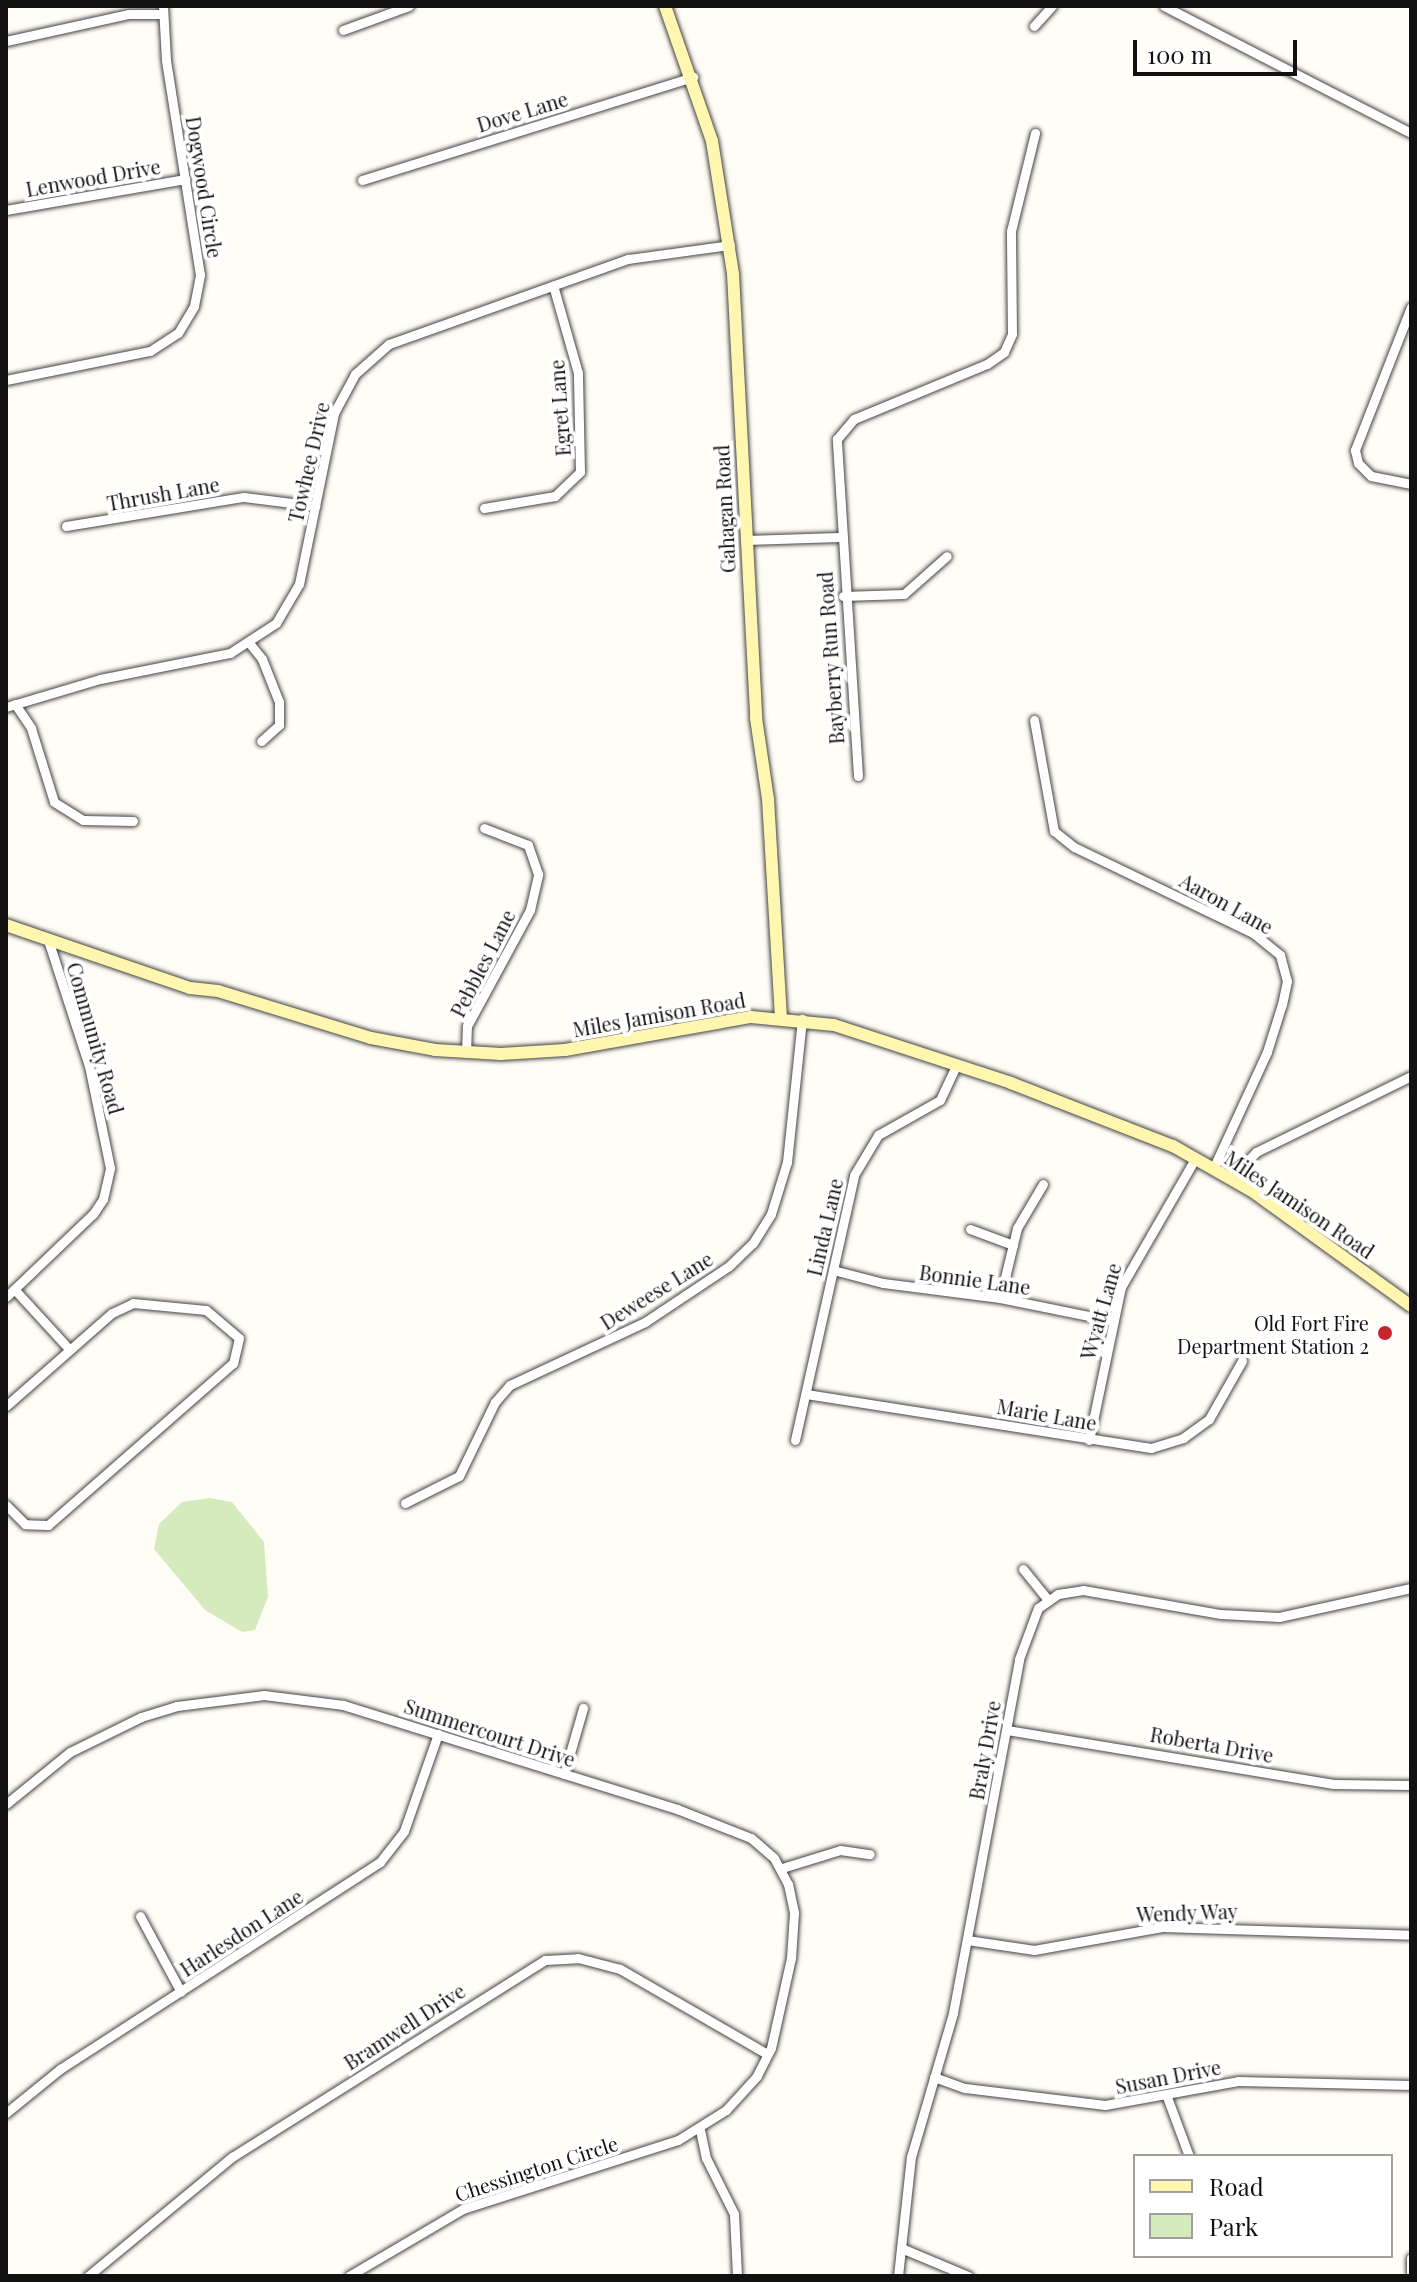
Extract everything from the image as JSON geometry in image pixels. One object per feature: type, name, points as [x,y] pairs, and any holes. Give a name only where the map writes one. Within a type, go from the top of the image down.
[{"type":"main road","name":"Gahagan Road","points":[[665,6],[693,77],[717,161],[730,245],[756,718],[781,963],[781,1018]]},
{"type":"main road","name":"Miles Jamison Road","points":[[6,925],[308,1021],[403,1045],[466,1053],[565,1050],[720,1020],[802,1019],[956,1065],[1116,1121],[1231,1178],[1411,1306]]},
{"type":"street","points":[[343,30],[409,6]]},
{"type":"street","points":[[1034,26],[1052,6]]},
{"type":"street","points":[[1164,6],[1411,133]]},
{"type":"street","points":[[6,41],[129,14],[163,10]]},
{"type":"street","name":"Dogwood Circle","points":[[6,380],[136,356],[178,333],[194,306],[200,275],[163,10]]},
{"type":"street","name":"Dove Lane","points":[[362,180],[693,77]]},
{"type":"street","name":"Bayberry Run Road","points":[[858,776],[843,596],[835,446],[846,424],[987,364],[1010,344],[1009,250],[1035,133]]},
{"type":"street","name":"Lenwood Drive","points":[[6,210],[185,179]]},
{"type":"street","name":"Towhee Drive","points":[[10,706],[250,644],[276,623],[296,592],[334,413],[349,382],[372,355],[412,333],[628,259],[730,245]]},
{"type":"street","name":"Egret Lane","points":[[484,508],[555,496],[580,472],[578,373],[553,285]]},
{"type":"street","points":[[1411,307],[1355,450],[1358,463],[1371,476],[1411,484]]},
{"type":"street","name":"Thrush Lane","points":[[66,526],[244,497],[315,506]]},
{"type":"street","points":[[746,540],[839,537]]},
{"type":"street","points":[[843,596],[904,594],[947,556]]},
{"type":"street","points":[[250,644],[262,659],[279,702],[279,725],[261,741]]},
{"type":"street","points":[[10,706],[31,728],[54,802],[83,820],[133,821]]},
{"type":"street","name":"Aaron Lane","points":[[1034,720],[1054,831],[1074,847],[1253,933],[1280,955],[1287,981],[1267,1052],[1213,1169]]},
{"type":"street","name":"Pebbles Lane","points":[[466,1053],[467,1026],[530,910],[538,874],[528,845],[484,828]]},
{"type":"street","name":"Community Road","points":[[6,1297],[93,1214],[103,1199],[110,1168],[89,1066],[48,940]]},
{"type":"street","name":"Deweese Lane","points":[[405,1503],[459,1476],[495,1402],[510,1385],[645,1322],[729,1266],[753,1243],[771,1214],[787,1162],[802,1019]]},
{"type":"street","name":"Linda Lane","points":[[795,1440],[854,1175],[864,1152],[889,1127],[940,1100],[956,1065]]},
{"type":"street","points":[[1231,1178],[1256,1152],[1411,1076]]},
{"type":"street","name":"Wyatt Lane","points":[[1089,1440],[1113,1321],[1134,1257],[1195,1159]]},
{"type":"street","points":[[1000,1298],[1013,1245],[1043,1184]]},
{"type":"street","points":[[970,1229],[1013,1245]]},
{"type":"street","name":"Bonnie Lane","points":[[833,1270],[933,1293],[1000,1298],[1113,1321]]},
{"type":"street","points":[[15,1290],[69,1349]]},
{"type":"street","points":[[6,1406],[112,1313],[133,1303],[206,1310],[239,1338],[233,1363],[48,1525],[25,1524],[6,1505]]},
{"type":"street","name":"Marie Lane","points":[[806,1394],[1151,1448],[1183,1438],[1216,1410],[1242,1361]]},
{"type":"street","points":[[1023,1569],[1048,1600],[1083,1590],[1221,1614],[1279,1617],[1411,1588]]},
{"type":"street","name":"Braly Drive","points":[[898,2276],[911,2157],[967,1940],[1026,1630],[1048,1600]]},
{"type":"street","name":"Summercourt Drive","points":[[6,1804],[70,1752],[141,1717],[234,1695],[343,1705],[438,1734],[737,1831],[764,1847],[782,1868]]},
{"type":"street","points":[[564,1774],[583,1708]]},
{"type":"street","name":"Roberta Drive","points":[[1007,1730],[1334,1784],[1411,1785]]},
{"type":"street","name":"Harlesdon Lane","points":[[6,2113],[60,2069],[380,1862],[404,1831],[438,1734]]},
{"type":"street","points":[[767,2054],[795,1928],[782,1868],[840,1850],[870,1854]]},
{"type":"street","points":[[140,1916],[181,1992]]},
{"type":"street","name":"Wendy Way","points":[[967,1940],[1034,1950],[1162,1927],[1411,1935]]},
{"type":"street","name":"Bramwell Drive","points":[[88,2276],[232,2157],[545,1960],[578,1958],[620,1969],[767,2054]]},
{"type":"street","name":"Chessington Circle","points":[[349,2276],[463,2209],[700,2130],[736,2101],[767,2054]]},
{"type":"street","name":"Susan Drive","points":[[934,2077],[965,2088],[1076,2103],[1120,2105],[1238,2081],[1411,2085]]},
{"type":"street","points":[[1167,2097],[1188,2154]]},
{"type":"street","points":[[700,2130],[706,2158],[734,2214],[737,2276]]},
{"type":"street","points":[[901,2248],[968,2276]]},
{"type":"street","points":[[1411,2258],[1411,2272]]},
{"type":"green space","points":[[210,1498],[232,1502],[264,1542],[268,1597],[255,1630],[242,1632],[205,1610],[154,1549],[159,1524],[182,1502]]},
{"type":"place","name":"Old Fort Fire Department Station 2","points":[[1385,1333]]}]
